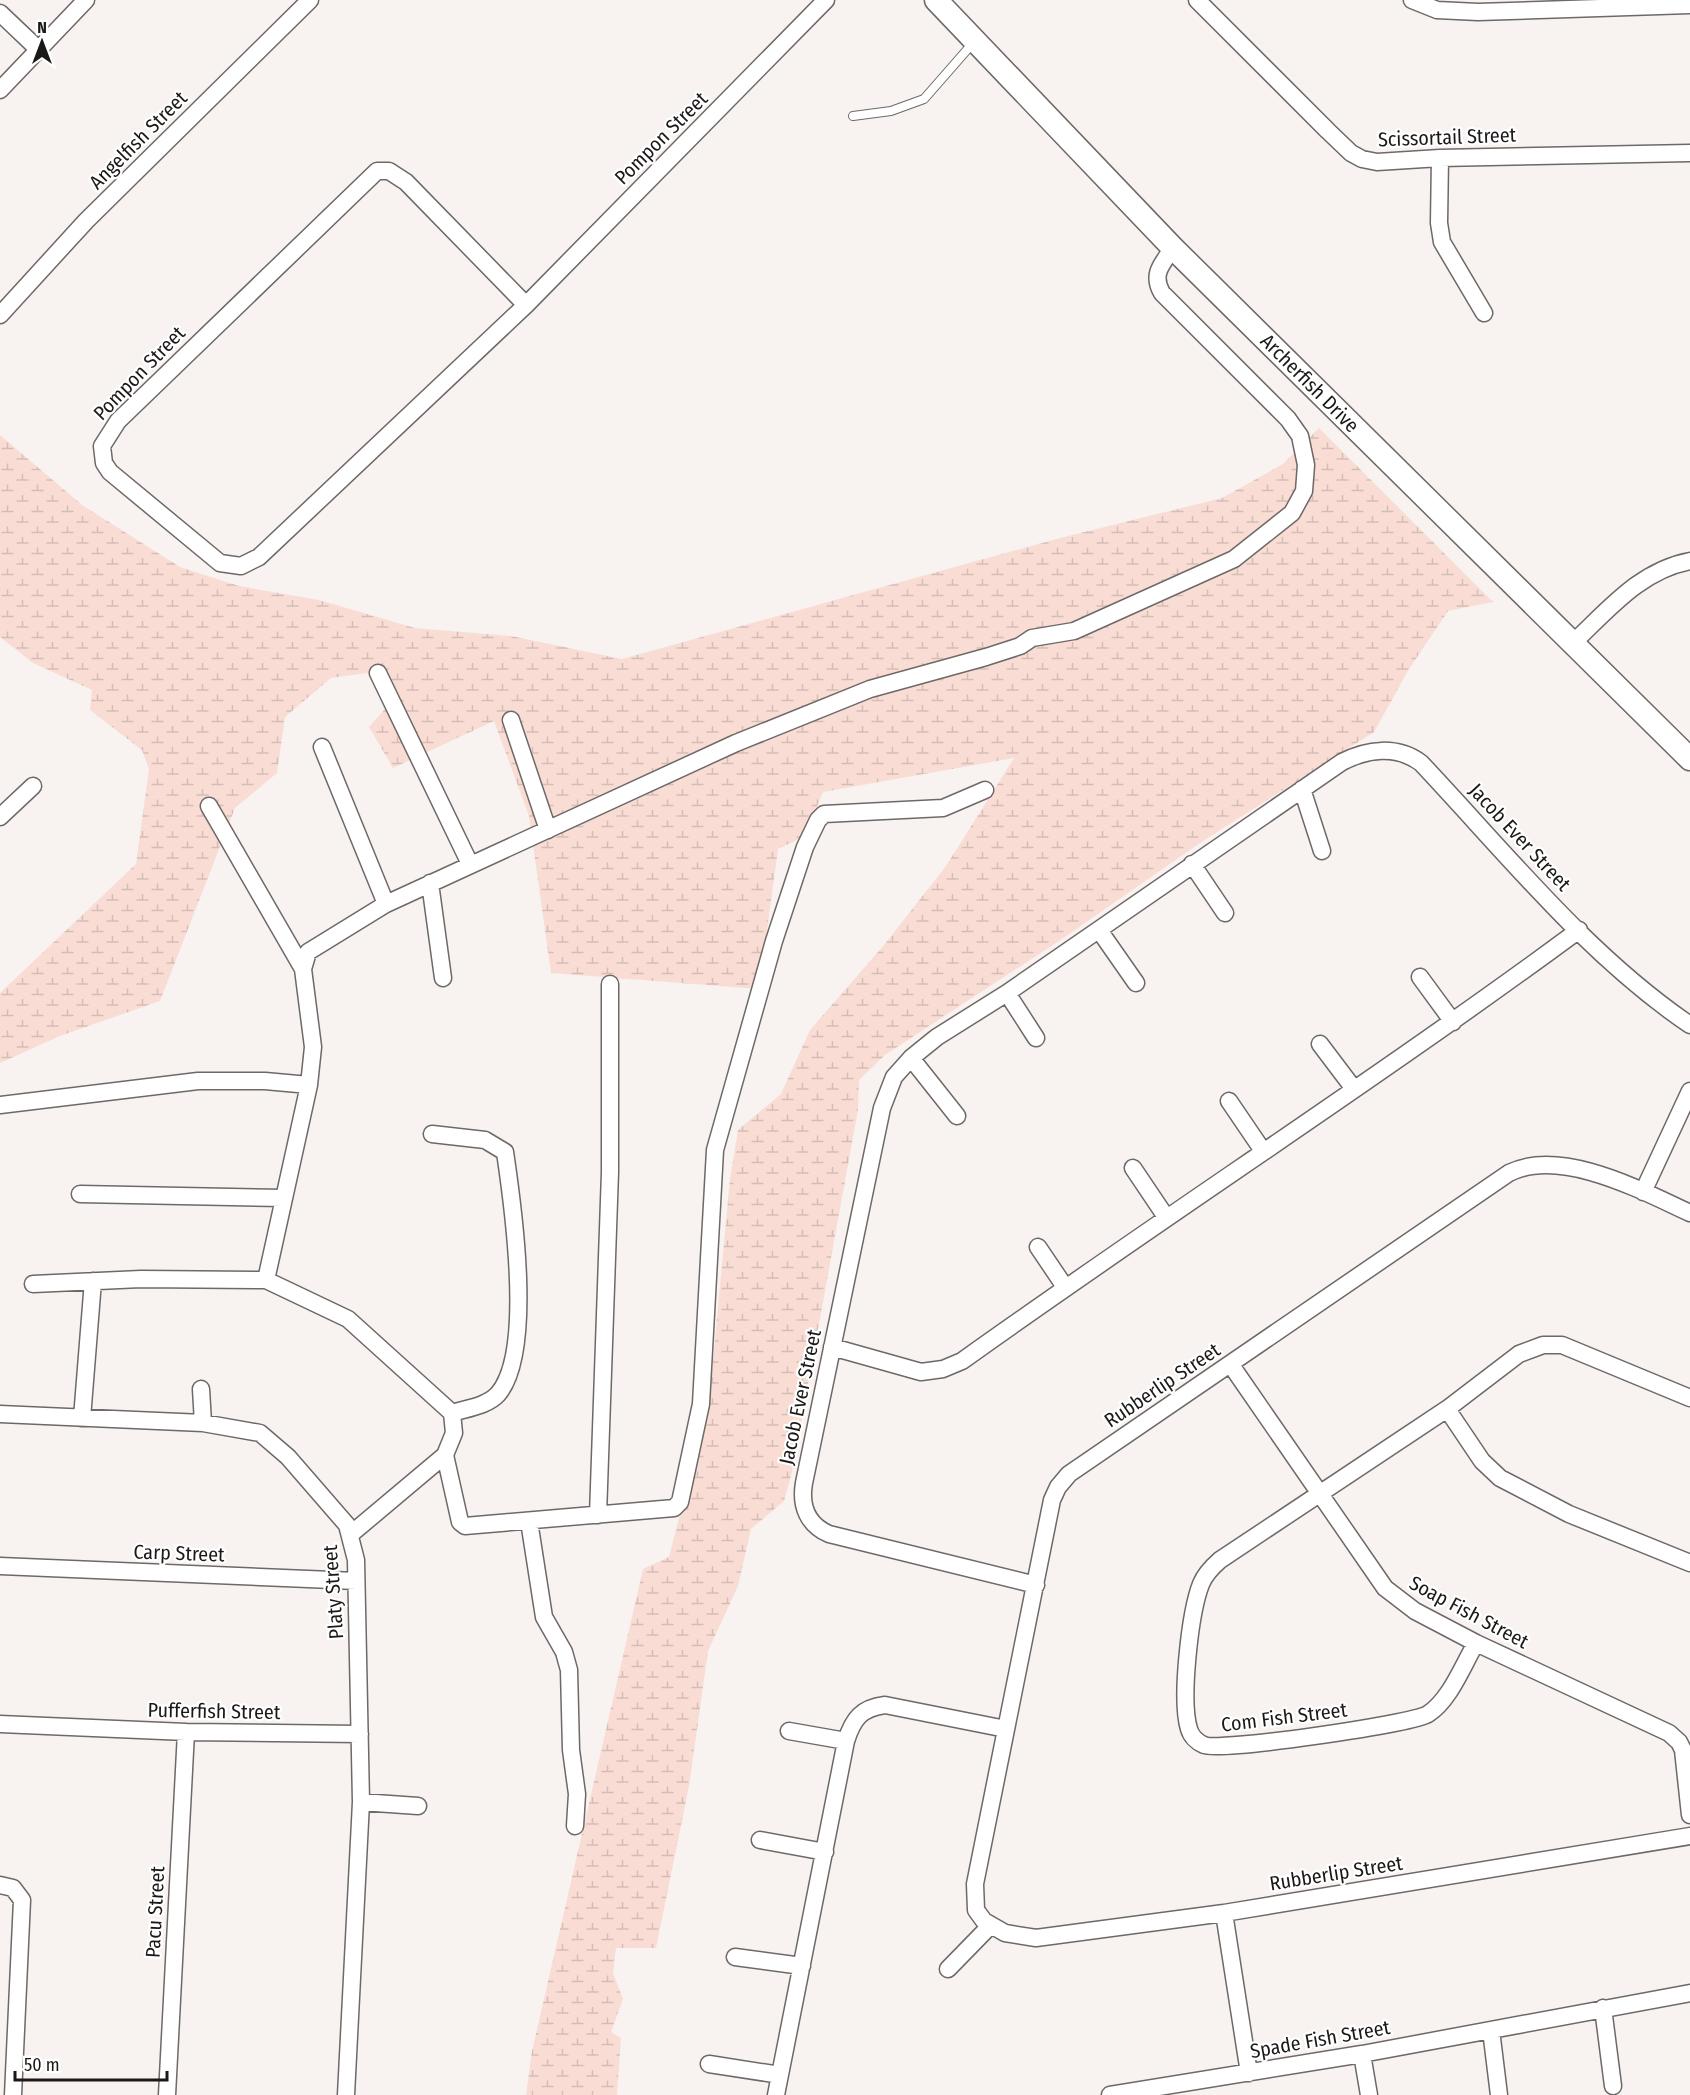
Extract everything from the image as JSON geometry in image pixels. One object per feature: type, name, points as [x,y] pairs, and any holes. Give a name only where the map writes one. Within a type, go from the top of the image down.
[{"type":"street","points":[[0,90],[40,51],[86,0]]},
{"type":"street","name":"Angelfish Street","points":[[0,315],[86,221],[310,0]]},
{"type":"street","name":"Pompon Street","points":[[526,305],[406,182],[389,171],[377,171],[118,421],[102,446],[104,463],[110,472],[220,563],[234,566],[250,562],[266,552],[526,305],[826,0]]},
{"type":"street","name":"Archerfish Drive","points":[[936,0],[1173,248],[1690,759]]},
{"type":"street","name":"Scissortail Street","points":[[1197,0],[1351,153],[1377,162],[1440,158],[1690,153]]},
{"type":"street","points":[[1412,0],[1437,10],[1478,12],[1612,3],[1690,5]]},
{"type":"street","points":[[0,13],[40,51]]},
{"type":"street","points":[[1440,158],[1439,223],[1442,242],[1484,313]]},
{"type":"street","points":[[303,969],[308,952],[386,904],[470,864],[736,743],[870,689],[986,657],[1020,646],[1032,638],[1085,626],[1234,559],[1292,513],[1304,491],[1306,465],[1300,436],[1288,419],[1162,293],[1156,283],[1156,274],[1173,248]]},
{"type":"street","points":[[1574,642],[1639,582],[1663,568],[1690,561]]},
{"type":"street","points":[[378,673],[470,864]]},
{"type":"street","points":[[511,720],[548,830]]},
{"type":"street","points":[[322,747],[386,904]]},
{"type":"street","name":"Jacob Ever Street","points":[[1036,1584],[830,1534],[814,1526],[806,1511],[802,1491],[882,1108],[894,1077],[911,1058],[937,1037],[1007,993],[1342,762],[1366,752],[1392,750],[1413,757],[1578,930],[1633,980],[1690,1025]]},
{"type":"street","points":[[0,817],[33,786]]},
{"type":"street","points":[[1302,789],[1322,850]]},
{"type":"street","points":[[445,1455],[460,1522],[473,1526],[674,1508],[680,1502],[701,1404],[715,1150],[774,941],[805,847],[818,820],[824,814],[943,808],[985,790]]},
{"type":"street","points":[[209,806],[303,969],[314,1047],[309,1085],[266,1280]]},
{"type":"street","points":[[1192,864],[1225,913]]},
{"type":"street","points":[[430,883],[443,978]]},
{"type":"street","points":[[1099,930],[1136,983]]},
{"type":"street","points":[[832,1347],[921,1372],[943,1369],[963,1361],[1166,1217],[1453,1022],[1578,930]]},
{"type":"street","points":[[1420,977],[1453,1022]]},
{"type":"street","points":[[598,1515],[610,1172],[610,984]]},
{"type":"street","points":[[1007,993],[1036,1038]]},
{"type":"street","points":[[1320,1044],[1354,1089]]},
{"type":"street","points":[[911,1058],[957,1116]]},
{"type":"street","points":[[0,1105],[198,1081],[265,1081],[309,1085]]},
{"type":"street","points":[[1643,1192],[1690,1090]]},
{"type":"street","points":[[1229,1101],[1263,1151]]},
{"type":"street","points":[[432,1134],[485,1140],[505,1152],[517,1237],[516,1349],[510,1376],[489,1402],[452,1413]]},
{"type":"street","name":"Rubberlip Street","points":[[1690,1213],[1643,1192],[1575,1168],[1526,1165],[1509,1173],[1231,1365],[1078,1467],[1063,1480],[1052,1500],[975,1884],[976,1910],[990,1926],[1005,1933],[1036,1938],[1224,1913],[1690,1836]]},
{"type":"street","points":[[1133,1168],[1166,1217]]},
{"type":"street","points":[[80,1194],[284,1198]]},
{"type":"street","points":[[1038,1247],[1065,1287]]},
{"type":"street","points":[[33,1284],[141,1279],[266,1280],[348,1319],[452,1413],[454,1433],[445,1455],[351,1534]]},
{"type":"street","points":[[82,1418],[93,1281]]},
{"type":"street","name":"Com Fish Street","points":[[1476,1642],[1446,1695],[1437,1707],[1420,1718],[1279,1740],[1212,1747],[1196,1740],[1189,1727],[1186,1701],[1194,1612],[1204,1577],[1220,1560],[1447,1410],[1519,1354],[1543,1345],[1572,1348],[1690,1398]]},
{"type":"street","name":"Soap Fish Street","points":[[1231,1365],[1318,1495],[1385,1588],[1416,1611],[1476,1642],[1662,1728],[1674,1736],[1683,1750],[1690,1815]]},
{"type":"street","points":[[201,1389],[202,1423]]},
{"type":"street","points":[[1447,1410],[1482,1461],[1500,1478],[1569,1514],[1690,1563]]},
{"type":"street","name":"Platy Street","points":[[0,1414],[202,1423],[248,1430],[271,1440],[342,1518],[355,1547],[360,1734]]},
{"type":"street","points":[[529,1521],[544,1617],[564,1652],[568,1670],[571,1750],[577,1794],[575,1826]]},
{"type":"street","name":"Carp Street","points":[[0,1566],[356,1581]]},
{"type":"street","points":[[776,2095],[846,1741],[853,1721],[866,1709],[885,1705],[1006,1729]]},
{"type":"street","name":"Pufferfish Street","points":[[0,1724],[186,1732],[360,1734]]},
{"type":"street","points":[[789,1731],[846,1741]]},
{"type":"street","name":"Pacu Street","points":[[167,2095],[186,1732]]},
{"type":"street","points":[[346,2095],[361,1802],[360,1734]]},
{"type":"street","points":[[361,1802],[418,1806]]},
{"type":"street","points":[[760,1840],[825,1852]]},
{"type":"street","points":[[0,1885],[13,1888],[22,1900],[13,2095]]},
{"type":"street","points":[[1224,1913],[1249,2073]]},
{"type":"street","points":[[948,1969],[990,1926]]},
{"type":"street","points":[[735,1957],[802,1966]]},
{"type":"street","name":"Spade Fish Street","points":[[1110,2095],[1157,2092],[1249,2073],[1603,2008],[1673,1998],[1690,1993]]},
{"type":"street","points":[[1603,2008],[1613,2086]]},
{"type":"street","points":[[1491,2030],[1499,2095]]},
{"type":"street","points":[[1362,2054],[1369,2095]]},
{"type":"street","points":[[709,2064],[780,2075]]},
{"type":"lane","points":[[853,116],[891,111],[924,99],[975,40]]},
{"type":"green space","points":[[1319,428],[1493,602],[1448,611],[1409,669],[1374,732],[1200,843],[1062,939],[885,1055],[859,1080],[858,1110],[792,1472],[784,1501],[751,1529],[738,1586],[708,1651],[689,1786],[656,1948],[616,1948],[613,1973],[623,1999],[611,2032],[621,2038],[617,2095],[526,2095],[532,2051],[643,1569],[669,1557],[709,1403],[730,1179],[738,1130],[781,1094],[810,1030],[884,945],[946,866],[1014,758],[823,792],[805,836],[778,849],[759,989],[551,973],[529,816],[494,721],[393,768],[369,727],[392,701],[374,672],[331,678],[285,717],[277,773],[235,808],[160,1001],[60,1036],[0,1063],[0,993],[136,864],[149,769],[142,750],[90,710],[92,690],[33,663],[0,637],[0,435],[82,505],[180,567],[239,586],[319,600],[415,628],[511,636],[622,659],[1060,538],[1222,498],[1283,464]]}]
